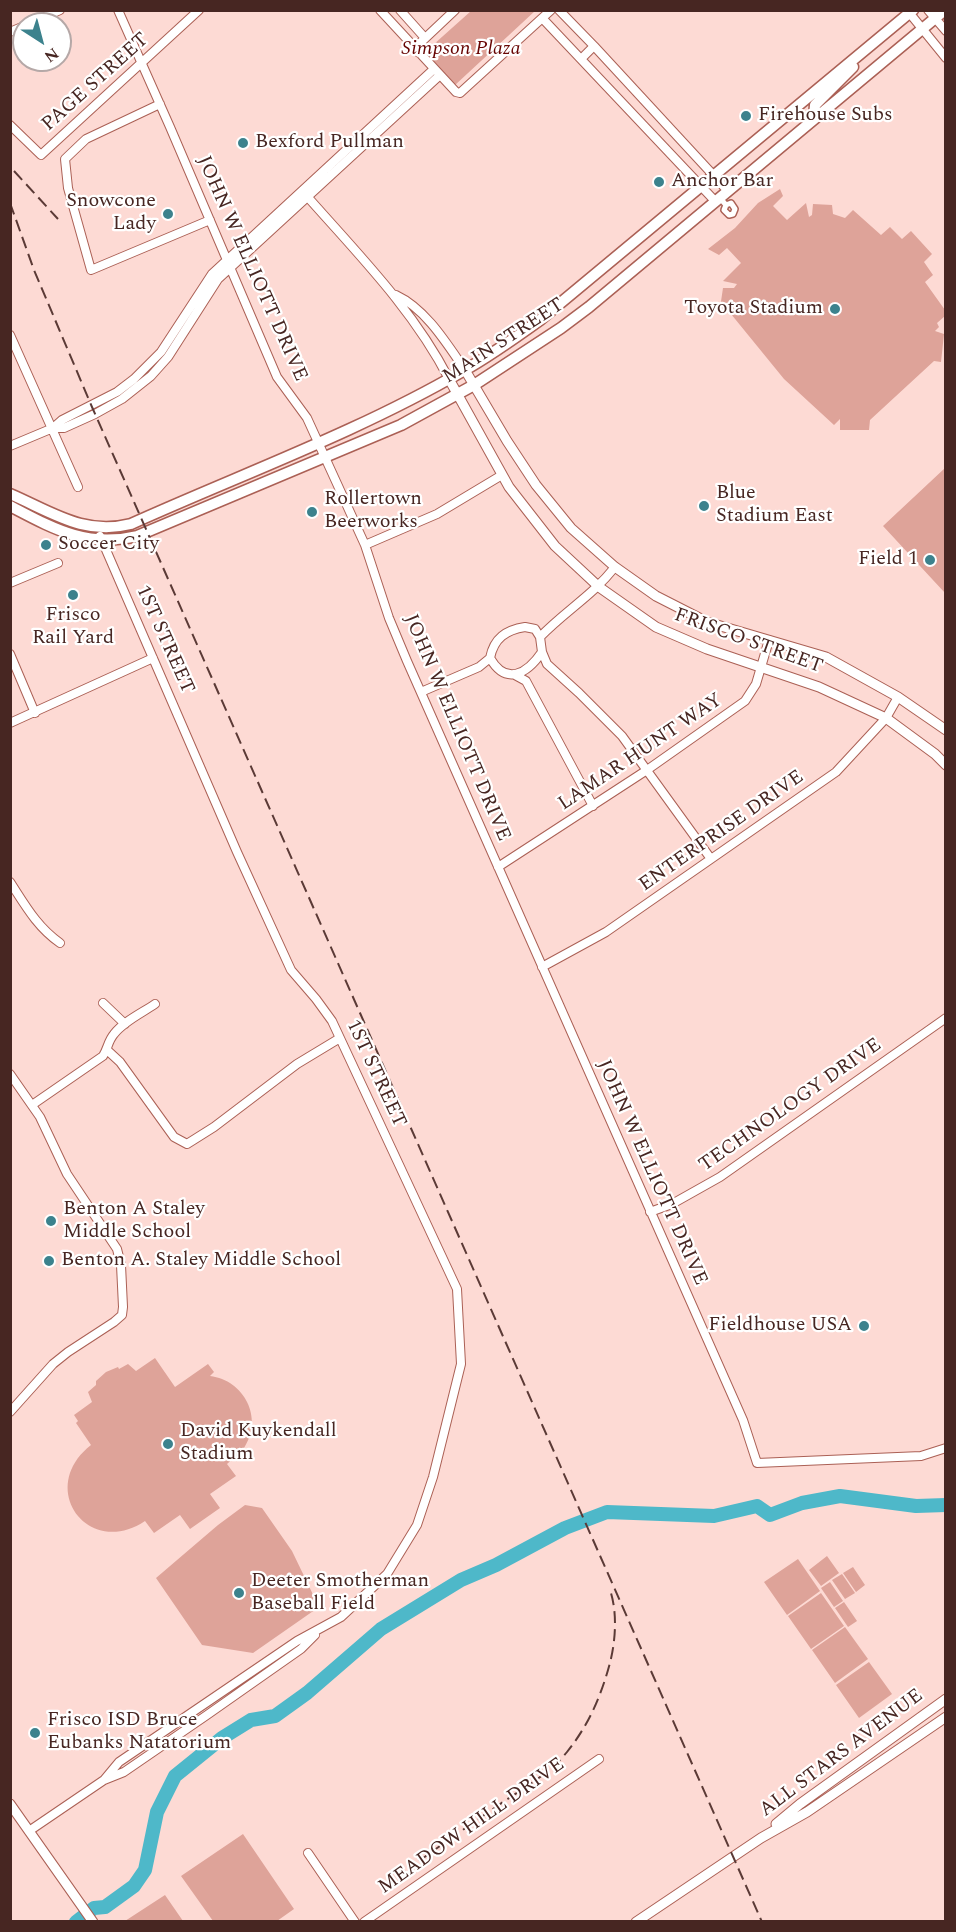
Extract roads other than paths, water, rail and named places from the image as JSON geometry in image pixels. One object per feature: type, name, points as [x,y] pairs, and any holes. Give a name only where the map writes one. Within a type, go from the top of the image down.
[{"type":"main road","name":"MAIN STREET","points":[[10,506],[77,537],[102,541],[126,538],[148,532],[401,425],[474,385],[589,307],[922,29],[932,14],[945,10]]},
{"type":"main road","name":"MAIN STREET","points":[[10,494],[55,516],[96,528],[106,529],[131,524],[393,409],[449,379],[540,320],[910,11]]},
{"type":"main road","points":[[814,117],[815,105],[854,66],[868,47]]},
{"type":"street","name":"JOHN W ELLIOTT DRIVE","points":[[118,10],[230,263],[277,377],[307,418],[365,545],[389,618],[743,1420],[757,1463],[921,1456],[945,1448]]},
{"type":"street","name":"PAGE STREET","points":[[10,125],[41,155],[199,10]]},
{"type":"street","points":[[380,10],[456,92],[460,93],[551,10]]},
{"type":"street","points":[[400,10],[425,38]]},
{"type":"street","points":[[420,53],[419,44],[455,10]]},
{"type":"street","points":[[559,10],[714,176],[724,210],[729,215],[734,215]]},
{"type":"street","points":[[910,11],[945,58]]},
{"type":"street","points":[[932,14],[945,31]]},
{"type":"street","points":[[543,19],[701,187],[722,198]]},
{"type":"street","points":[[582,58],[594,46]]},
{"type":"street","points":[[10,446],[53,428],[62,420],[117,392],[147,368],[161,352],[212,274],[230,263],[437,72]]},
{"type":"street","points":[[160,104],[86,139],[65,159],[68,188],[92,270],[210,220]]},
{"type":"street","name":"FRISCO STREET","points":[[304,194],[395,294],[417,329],[432,347],[509,487],[555,546],[599,587],[656,627],[707,650],[819,687],[886,718],[935,754],[945,765]]},
{"type":"street","name":"FRISCO STREET","points":[[395,294],[409,301],[446,341],[536,485],[571,528],[615,567],[656,596],[707,622],[826,657],[898,698],[945,730]]},
{"type":"street","points":[[10,335],[78,487]]},
{"type":"street","points":[[365,545],[437,514],[502,475]]},
{"type":"street","name":"1ST STREET","points":[[96,528],[291,970],[332,1021],[457,1289],[461,1364],[433,1477],[417,1525],[387,1574],[341,1617],[297,1641],[119,1762],[104,1780]]},
{"type":"street","points":[[10,583],[58,563]]},
{"type":"street","points":[[540,637],[554,622],[599,587],[615,567]]},
{"type":"street","points":[[421,692],[479,667],[490,658],[496,641],[504,633],[525,627],[535,629],[554,622]]},
{"type":"street","points":[[535,629],[540,637],[542,652],[547,664],[622,736],[711,859]]},
{"type":"street","name":"LAMAR HUNT WAY","points":[[498,867],[647,770],[745,701],[756,684],[769,640]]},
{"type":"street","points":[[515,675],[529,668],[542,652]]},
{"type":"street","points":[[10,654],[35,713]]},
{"type":"street","points":[[10,723],[153,658]]},
{"type":"street","points":[[490,658],[496,668],[505,674],[515,675],[526,681],[593,806]]},
{"type":"street","points":[[535,662],[547,664]]},
{"type":"street","points":[[479,667],[496,668]]},
{"type":"street","points":[[526,681],[529,668]]},
{"type":"street","name":"ENTERPRISE DRIVE","points":[[542,967],[606,932],[836,772],[886,718],[898,698]]},
{"type":"street","points":[[10,882],[34,920],[60,944]]},
{"type":"street","points":[[104,1003],[125,1024]]},
{"type":"street","points":[[32,1105],[89,1066],[107,1050],[108,1041],[116,1030],[155,1004]]},
{"type":"street","name":"TECHNOLOGY DRIVE","points":[[650,1212],[672,1204],[720,1177],[945,1018]]},
{"type":"street","points":[[107,1050],[120,1062],[174,1137],[187,1144],[214,1127],[297,1064],[340,1038]]},
{"type":"street","points":[[10,1074],[40,1117],[67,1174],[117,1249],[121,1265],[123,1307],[122,1315],[53,1364],[10,1412]]},
{"type":"street","name":"1ST STREET","points":[[30,1832],[104,1780],[124,1772],[207,1715],[301,1649],[321,1629]]},
{"type":"street","name":"ALL STARS AVENUE","points":[[761,1838],[800,1804],[945,1699]]},
{"type":"street","points":[[201,1706],[207,1715]]},
{"type":"street","name":"ALL STARS AVENUE","points":[[636,1922],[761,1838],[807,1812],[945,1717]]},
{"type":"street","name":"MEADOW HILL DRIVE","points":[[364,1922],[599,1759]]},
{"type":"street","points":[[849,1768],[856,1778]]},
{"type":"street","points":[[10,1804],[93,1922]]},
{"type":"street","points":[[308,1853],[356,1922]]},
{"type":"waterway","points":[[76,1922],[94,1908],[105,1907],[134,1886],[145,1870],[157,1812],[175,1776],[222,1738],[251,1720],[275,1716],[307,1693],[381,1629],[461,1580],[496,1565],[565,1528],[607,1512],[714,1516],[757,1506],[770,1515],[802,1503],[840,1496],[916,1506],[946,1505]]},
{"type":"railway","points":[[14,171],[58,219]]},
{"type":"railway","points":[[10,203],[34,270],[92,407],[762,1922]]},
{"type":"railway","points":[[419,1861],[546,1772],[574,1743],[596,1703],[610,1661],[615,1622],[611,1593]]},
{"type":"place","name":"Firehouse Subs","points":[[746,116]]},
{"type":"place","name":"Bexford Pullman","points":[[243,143]]},
{"type":"place","name":"Anchor Bar","points":[[659,182]]},
{"type":"place","name":"Snowcone Lady","points":[[168,214]]},
{"type":"place","name":"Toyota Stadium","points":[[835,309]]},
{"type":"place","name":"Blue Stadium East","points":[[704,506]]},
{"type":"place","name":"Rollertown Beerworks","points":[[312,512]]},
{"type":"place","name":"Soccer City","points":[[46,545]]},
{"type":"place","name":"Field 1","points":[[930,560]]},
{"type":"place","name":"Frisco Rail Yard","points":[[73,595]]},
{"type":"place","name":"Benton A Staley Middle School","points":[[51,1221]]},
{"type":"place","name":"Benton A. Staley Middle School","points":[[49,1261]]},
{"type":"place","name":"Fieldhouse USA","points":[[864,1326]]},
{"type":"place","name":"David Kuykendall Stadium","points":[[168,1444]]},
{"type":"place","name":"Deeter Smotherman Baseball Field","points":[[239,1593]]},
{"type":"place","name":"Frisco ISD Bruce Eubanks Natatorium","points":[[35,1733]]},
{"type":"park label","name":"Simpson Plaza","points":[[461,50]]}]
